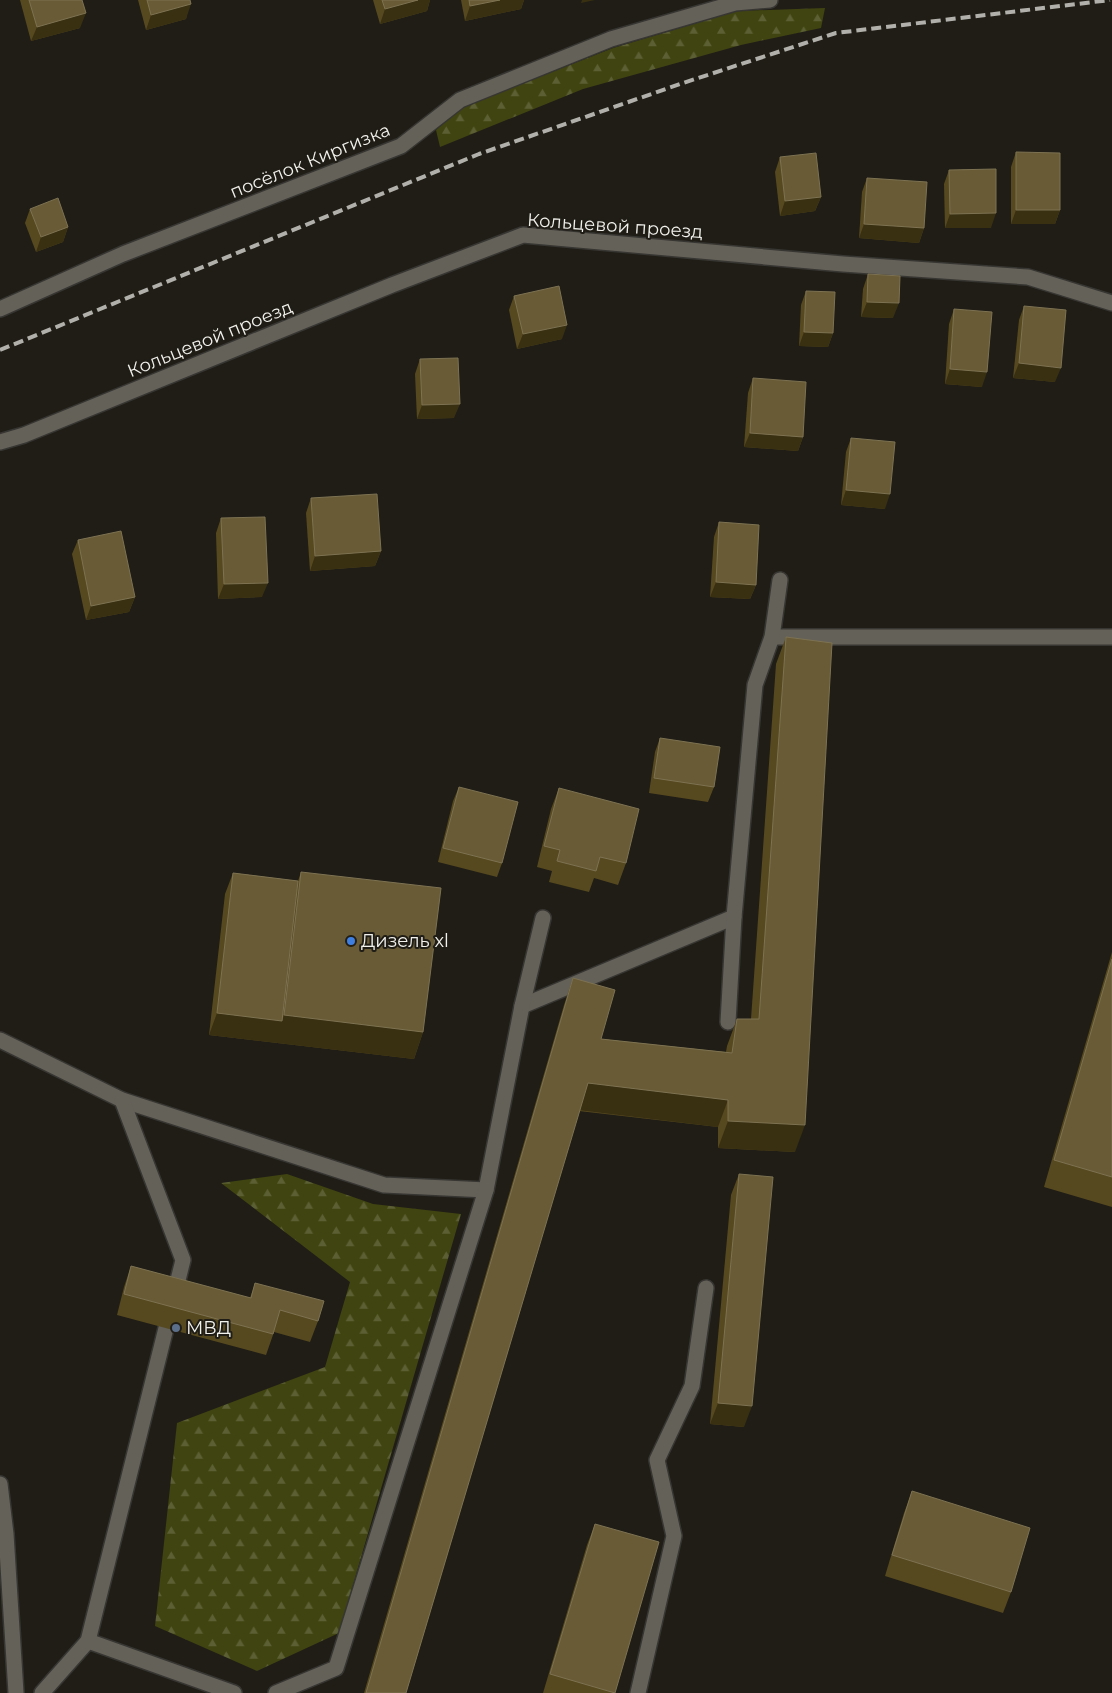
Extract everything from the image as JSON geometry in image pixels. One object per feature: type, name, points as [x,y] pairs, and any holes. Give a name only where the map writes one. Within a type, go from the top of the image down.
[{"type":"street","name":"посёлок Киргизка","points":[[0,309],[123,254],[401,146],[460,100],[611,39],[735,3],[770,0]]},
{"type":"street","name":"Кольцевой проезд","points":[[0,442],[24,435],[392,285],[523,235],[844,264],[1028,277],[1112,303]]},
{"type":"street","points":[[728,1022],[734,917],[755,685],[772,637],[780,580]]},
{"type":"street","points":[[772,637],[1112,637]]},
{"type":"street","points":[[522,1006],[734,917]]},
{"type":"street","points":[[276,1693],[336,1668],[486,1190],[522,1006],[543,918]]},
{"type":"street","points":[[0,1040],[122,1100],[384,1185],[486,1190]]},
{"type":"street","points":[[42,1693],[88,1641],[183,1260],[122,1100]]},
{"type":"street","points":[[638,1693],[674,1536],[658,1460],[692,1386],[706,1288]]},
{"type":"street","points":[[0,1484],[16,1693]]},
{"type":"street","points":[[88,1641],[234,1693]]},
{"type":"green space","points":[[825,8],[821,28],[741,45],[583,89],[440,147],[436,130],[463,107],[613,48],[737,11]]},
{"type":"green space","points":[[287,1174],[373,1204],[461,1214],[339,1633],[257,1671],[155,1626],[177,1423],[325,1367],[350,1282],[221,1183]]},
{"type":"building","points":[[29,0],[82,0],[86,13],[37,27]]},
{"type":"building","points":[[147,0],[190,0],[191,4],[151,15]]},
{"type":"building","points":[[382,0],[418,0],[385,9]]},
{"type":"building","points":[[469,0],[500,0],[470,6]]},
{"type":"building","points":[[1016,152],[1060,153],[1060,210],[1016,210]]},
{"type":"building","points":[[816,153],[821,197],[785,201],[780,157]]},
{"type":"building","points":[[996,169],[996,213],[950,214],[949,170]]},
{"type":"building","points":[[867,178],[927,182],[924,228],[864,224]]},
{"type":"building","points":[[58,198],[68,227],[41,237],[30,209]]},
{"type":"building","points":[[868,274],[900,276],[899,303],[867,302]]},
{"type":"building","points":[[559,286],[567,325],[523,334],[514,296]]},
{"type":"building","points":[[806,291],[835,292],[833,333],[804,332]]},
{"type":"building","points":[[1024,306],[1066,310],[1061,368],[1019,363]]},
{"type":"building","points":[[954,309],[992,312],[987,372],[950,369]]},
{"type":"building","points":[[458,358],[460,404],[422,405],[420,359]]},
{"type":"building","points":[[753,378],[806,382],[803,437],[750,433]]},
{"type":"building","points":[[851,438],[895,442],[890,494],[846,490]]},
{"type":"building","points":[[377,494],[381,551],[315,556],[311,498]]},
{"type":"building","points":[[265,517],[268,583],[224,584],[221,518]]},
{"type":"building","points":[[719,522],[759,525],[756,585],[716,582]]},
{"type":"building","points":[[121,531],[135,597],[91,606],[78,540]]},
{"type":"building","points":[[786,637],[832,643],[805,1125],[728,1121],[728,1100],[588,1083],[406,1693],[366,1693],[573,978],[615,990],[601,1039],[732,1053],[737,1019],[759,1019]]},
{"type":"building","points":[[660,738],[720,747],[714,787],[654,778]]},
{"type":"building","points":[[459,787],[518,802],[502,863],[443,848]]},
{"type":"building","points":[[559,788],[639,809],[626,863],[600,857],[596,871],[557,861],[560,850],[544,846]]},
{"type":"building","points":[[301,872],[441,888],[423,1032],[284,1015]]},
{"type":"building","points":[[233,873],[298,881],[282,1021],[217,1013]]},
{"type":"building","points":[[1112,959],[1112,1177],[1054,1160]]},
{"type":"building","points":[[739,1174],[773,1177],[752,1406],[718,1403]]},
{"type":"building","points":[[131,1266],[251,1298],[255,1283],[324,1301],[318,1321],[280,1310],[273,1334],[124,1294]]},
{"type":"building","points":[[912,1491],[1030,1528],[1011,1592],[892,1555]]},
{"type":"building","points":[[595,1524],[659,1542],[615,1693],[550,1674]]},
{"type":"railway","points":[[0,350],[479,154],[683,83],[836,33],[1110,0]]},
{"type":"place","name":"Дизель xl","points":[[351,941]]},
{"type":"place","name":"МВД","points":[[176,1328]]}]
